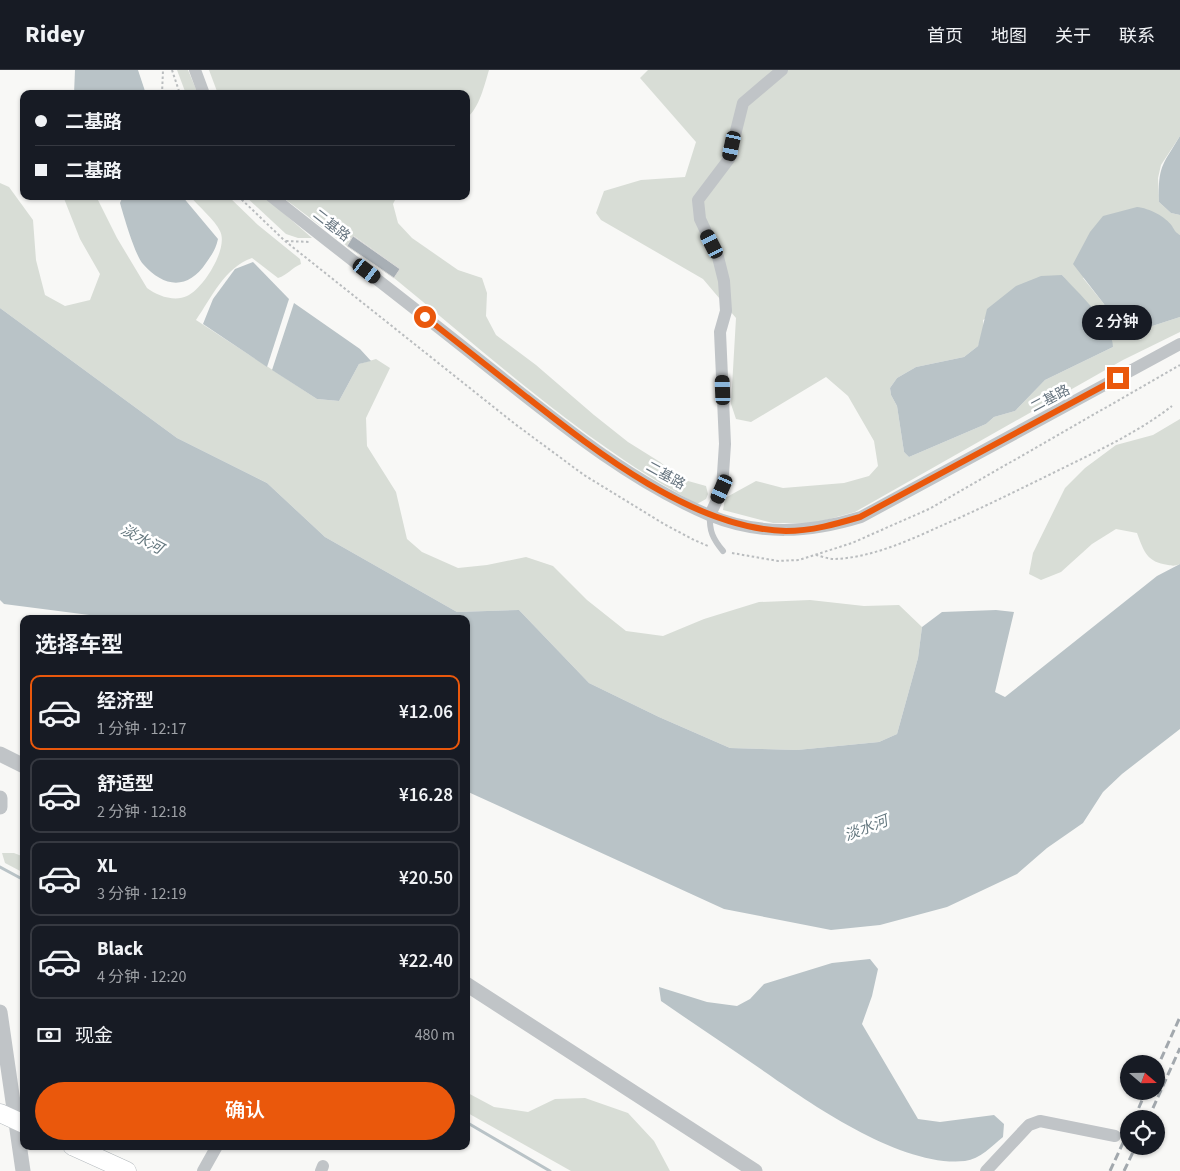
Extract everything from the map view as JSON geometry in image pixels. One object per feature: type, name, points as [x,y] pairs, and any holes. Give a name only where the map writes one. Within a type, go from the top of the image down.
[{"type":"main road","points":[[81,1150],[126,1171]]},
{"type":"street","points":[[195,70],[202,90]]},
{"type":"street","points":[[710,515],[722,489],[725,444],[720,332],[726,312],[724,281],[720,265],[700,219],[698,200],[729,159],[743,103],[782,70]]},
{"type":"street","name":"二基路","points":[[276,200],[568,430],[624,469],[710,515],[734,522],[786,531],[830,526],[860,517],[1180,344]]},
{"type":"street","points":[[0,754],[20,764]]},
{"type":"street","points":[[0,798],[0,807]]},
{"type":"street","points":[[470,987],[755,1171]]},
{"type":"street","points":[[0,1012],[13,1119],[23,1171]]},
{"type":"street","points":[[986,1171],[1028,1125],[1040,1121],[1115,1136]]},
{"type":"street","points":[[203,1171],[215,1150]]},
{"type":"lane","points":[[710,515],[709,528],[714,540],[722,551]]},
{"type":"path","points":[[162,90],[163,70]]},
{"type":"path","points":[[172,70],[179,90]]},
{"type":"path","points":[[242,200],[285,241],[515,424],[584,474],[687,536],[722,551],[778,560],[799,560],[852,543],[929,509],[1180,365]]},
{"type":"path","points":[[285,241],[331,244]]},
{"type":"path","points":[[816,555],[832,559],[851,557],[886,548],[919,536],[1001,500],[1087,457],[1160,416],[1172,406]]},
{"type":"shaded area","points":[[177,70],[188,70],[196,90],[184,90]]},
{"type":"shaded area","points":[[209,70],[489,70],[478,102],[470,115],[470,90],[216,90]]},
{"type":"shaded area","points":[[648,70],[1180,70],[1180,136],[1161,165],[1158,178],[1159,202],[1171,213],[1180,215],[1180,235],[1175,233],[1083,278],[1104,304],[1143,329],[1180,317],[1180,332],[1123,360],[855,512],[815,523],[773,523],[723,510],[725,498],[756,481],[783,488],[844,483],[869,476],[878,466],[874,441],[848,396],[826,377],[751,422],[736,419],[731,404],[736,318],[703,279],[601,220],[596,213],[604,191],[641,180],[685,177],[696,142],[640,78]],"holes":[[[1062,275],[1075,290],[1113,347],[1045,380],[1015,411],[994,417],[986,424],[909,457],[904,452],[897,406],[891,395],[890,388],[897,378],[916,367],[964,357],[978,346],[984,330],[983,320]]]},
{"type":"shaded area","points":[[0,183],[9,187],[33,220],[36,260],[45,295],[65,306],[90,300],[100,274],[80,239],[65,200],[98,200],[117,238],[147,288],[161,296],[182,298],[193,292],[207,277],[218,257],[221,247],[222,238],[218,227],[194,200],[232,200],[258,225],[300,259],[301,264],[278,278],[252,258],[242,263],[226,276],[196,320],[317,399],[339,401],[359,364],[376,359],[390,368],[366,418],[367,446],[396,492],[407,539],[422,552],[458,568],[487,565],[526,557],[553,566],[587,600],[626,631],[663,636],[704,619],[759,602],[810,600],[864,606],[899,605],[922,627],[918,658],[897,734],[879,742],[797,750],[730,748],[659,717],[589,683],[519,610],[457,612],[325,537],[267,483],[177,438],[0,308]]},
{"type":"shaded area","points":[[249,200],[269,200],[312,238],[298,238],[286,234]]},
{"type":"shaded area","points":[[286,200],[395,200],[393,204],[398,223],[412,238],[458,270],[482,278],[487,293],[486,316],[496,335],[536,365],[628,442],[660,462],[681,479],[706,486],[708,494],[706,499],[697,504],[656,481],[578,428],[503,369],[394,278],[400,269],[354,236],[347,246]]},
{"type":"shaded area","points":[[1180,419],[1180,564],[1171,566],[1151,559],[1144,551],[1137,533],[1116,529],[1092,544],[1061,572],[1041,580],[1029,574],[1033,553],[1065,488],[1085,468],[1116,445],[1153,435]]},
{"type":"shaded area","points":[[2,853],[14,853],[20,855],[20,871],[5,863]]},
{"type":"shaded area","points":[[470,1094],[494,1107],[528,1112],[555,1099],[585,1098],[628,1113],[654,1141],[670,1171],[571,1171],[470,1114]]},
{"type":"water","points":[[75,70],[138,70],[145,90],[74,90]]},
{"type":"water","points":[[1180,136],[1180,215],[1171,213],[1159,202],[1159,181],[1162,167]]},
{"type":"water","points":[[121,200],[185,200],[218,239],[216,246],[206,263],[192,278],[176,283],[159,278],[140,259],[133,244],[120,203]]},
{"type":"water","points":[[1137,207],[1147,209],[1161,216],[1180,235],[1180,317],[1143,329],[1120,332],[1104,304],[1073,264],[1090,232],[1103,216]]},
{"type":"water","points":[[253,262],[289,299],[267,367],[203,324],[213,299],[235,269]]},
{"type":"water","points":[[1062,275],[1101,319],[1107,328],[1113,347],[1045,380],[1015,411],[994,417],[986,424],[909,457],[904,452],[897,406],[891,395],[890,388],[897,378],[916,367],[964,357],[978,346],[987,309],[1016,286],[1041,276]]},
{"type":"water","points":[[294,303],[360,349],[371,361],[359,364],[339,401],[317,399],[272,370]]},
{"type":"water","name":"淡水河","points":[[0,308],[177,438],[267,483],[325,537],[457,612],[519,610],[589,683],[659,717],[730,748],[797,750],[879,742],[897,734],[918,658],[922,627],[942,612],[996,610],[1014,612],[995,692],[1005,697],[1157,576],[1180,564],[1180,729],[1122,774],[1103,792],[1083,823],[1047,848],[1017,874],[947,907],[880,925],[831,930],[724,909],[470,793],[470,615],[89,615],[4,604],[0,600]]},
{"type":"water","points":[[870,959],[878,969],[872,996],[862,1024],[918,1119],[940,1122],[994,1115],[1004,1124],[1003,1137],[976,1158],[965,1161],[939,1160],[911,1154],[882,1143],[825,1112],[661,1001],[659,987],[707,1002],[737,1006],[750,999],[764,984],[832,963]]},
{"type":"building","points":[[353,236],[400,269],[394,278],[347,246]]},
{"type":"waterway","points":[[0,867],[20,878]]},
{"type":"waterway","points":[[470,1124],[550,1171]]},
{"type":"railway","points":[[1163,1055],[1180,1017]]},
{"type":"railway","points":[[1152,1110],[1180,1048]]},
{"type":"railway","points":[[1138,1110],[1142,1100]]},
{"type":"railway","points":[[1110,1171],[1120,1149]]},
{"type":"railway","points":[[1124,1171],[1132,1155]]},
{"type":"route","points":[[425,317],[568,430],[624,469],[710,515],[734,522],[786,531],[830,526],[860,517],[1118,378]]}]
